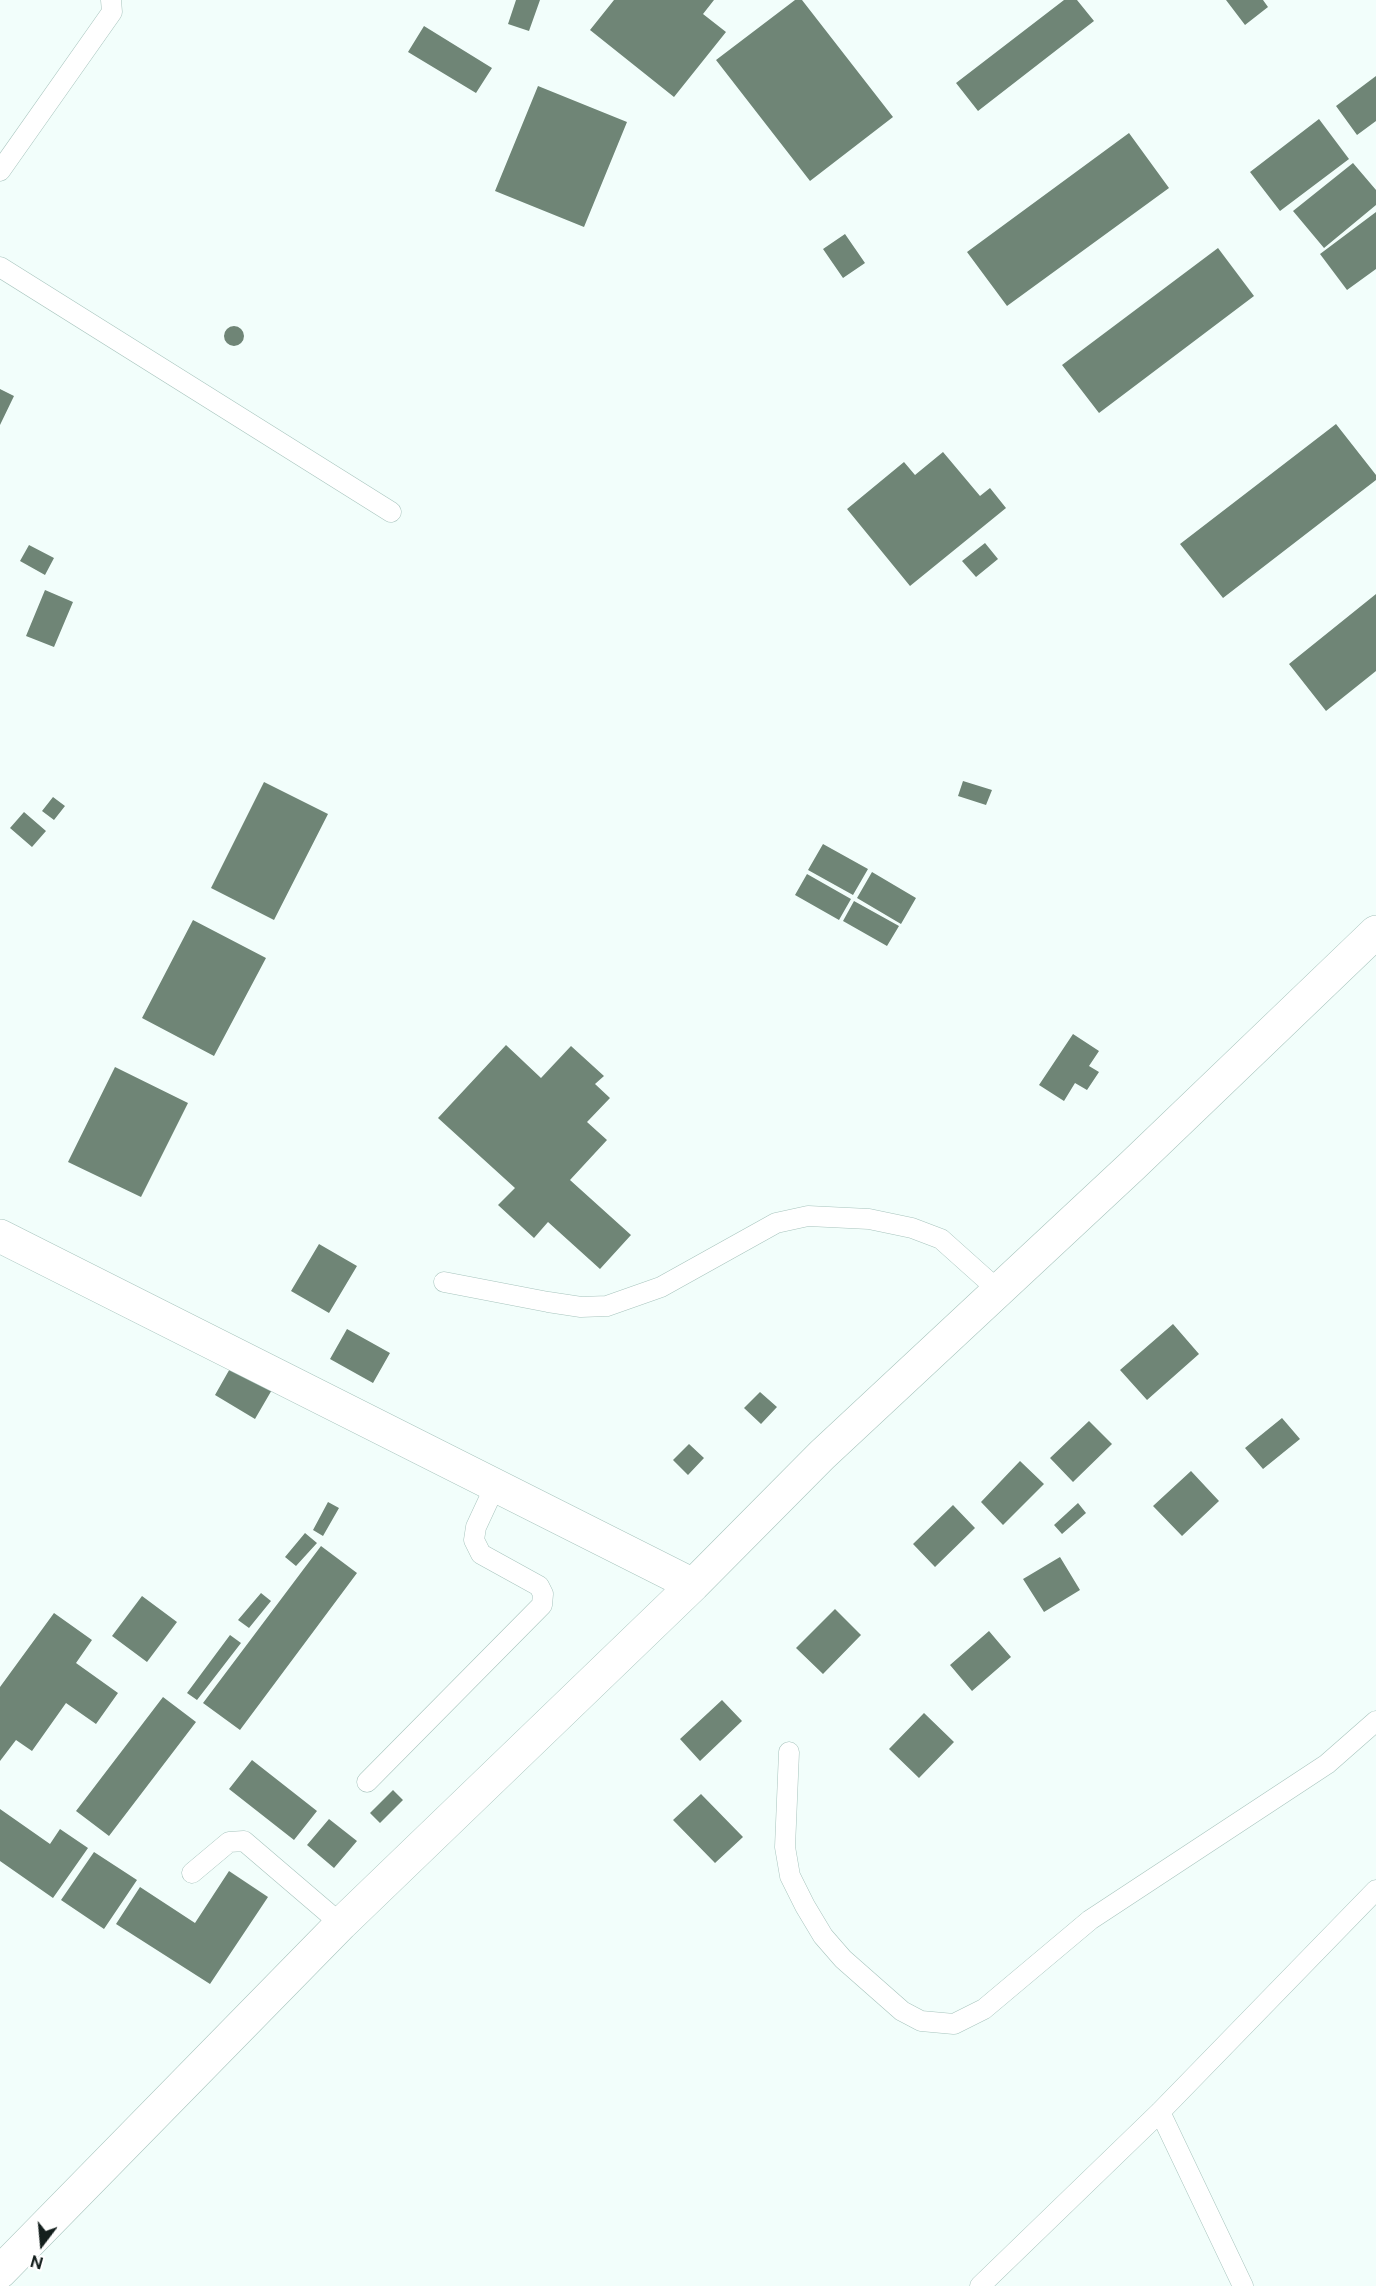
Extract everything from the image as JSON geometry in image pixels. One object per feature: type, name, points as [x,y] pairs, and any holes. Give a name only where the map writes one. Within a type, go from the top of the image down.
[{"type":"street","points":[[0,2272],[341,1924],[693,1585],[822,1455],[1132,1166],[1376,932]]},
{"type":"street","points":[[0,1236],[693,1585]]},
{"type":"lane","points":[[0,171],[112,12],[111,0]]},
{"type":"lane","points":[[0,267],[391,512]]},
{"type":"lane","points":[[444,1282],[548,1302],[607,1306],[661,1287],[776,1223],[808,1216],[869,1219],[912,1228],[941,1239],[998,1290]]},
{"type":"lane","points":[[367,1782],[542,1605],[543,1594],[539,1586],[481,1554],[474,1540],[476,1527],[496,1484]]},
{"type":"lane","points":[[789,1752],[784,1846],[790,1876],[823,1936],[843,1959],[902,2011],[921,2021],[954,2024],[984,2009],[1090,1920],[1327,1764],[1376,1721]]},
{"type":"lane","points":[[192,1873],[229,1842],[244,1841],[341,1924]]},
{"type":"lane","points":[[980,2286],[1160,2112],[1376,1890]]},
{"type":"lane","points":[[1160,2112],[1243,2286]]},
{"type":"building","points":[[516,0],[540,0],[529,31],[508,24]]},
{"type":"building","points":[[614,0],[714,0],[703,14],[726,32],[674,97],[590,30]]},
{"type":"building","points":[[795,0],[802,0],[893,117],[810,181],[716,60]]},
{"type":"building","points":[[1064,0],[1077,0],[1094,21],[978,111],[956,83]]},
{"type":"building","points":[[1226,0],[1263,0],[1268,7],[1245,25]]},
{"type":"building","points":[[424,26],[492,68],[476,93],[408,52]]},
{"type":"building","points":[[1376,76],[1376,121],[1357,135],[1336,106]]},
{"type":"building","points":[[538,86],[627,122],[584,227],[495,191]]},
{"type":"building","points":[[1319,119],[1349,159],[1280,211],[1250,172]]},
{"type":"building","points":[[1129,133],[1169,188],[1007,306],[967,252]]},
{"type":"building","points":[[1353,163],[1376,190],[1376,205],[1324,248],[1293,211]]},
{"type":"building","points":[[1376,212],[1376,269],[1347,290],[1320,254]]},
{"type":"building","points":[[845,234],[865,263],[843,278],[823,249]]},
{"type":"building","points":[[1218,248],[1254,296],[1099,413],[1062,365]]},
{"type":"building","points":[[234,326],[241,329],[244,336],[241,343],[234,346],[227,343],[224,336],[227,329]]},
{"type":"building","points":[[0,389],[14,396],[0,425]]},
{"type":"building","points":[[1336,424],[1376,475],[1376,480],[1223,598],[1180,544]]},
{"type":"building","points":[[943,452],[980,496],[990,488],[1006,508],[910,586],[847,509],[904,462],[915,475]]},
{"type":"building","points":[[985,543],[998,559],[976,577],[962,561]]},
{"type":"building","points":[[29,545],[54,558],[45,575],[20,561]]},
{"type":"building","points":[[45,590],[73,602],[54,647],[26,636]]},
{"type":"building","points":[[1376,594],[1376,671],[1326,711],[1289,664]]},
{"type":"building","points":[[963,781],[992,790],[986,805],[958,796]]},
{"type":"building","points":[[264,782],[328,814],[274,920],[211,888]]},
{"type":"building","points":[[53,797],[65,806],[54,820],[42,811]]},
{"type":"building","points":[[24,812],[46,831],[32,847],[10,828]]},
{"type":"building","points":[[823,844],[868,869],[853,895],[808,870]]},
{"type":"building","points":[[872,872],[916,898],[901,924],[857,898]]},
{"type":"building","points":[[807,874],[851,899],[839,920],[795,895]]},
{"type":"building","points":[[854,901],[899,926],[887,946],[843,921]]},
{"type":"building","points":[[193,920],[266,958],[214,1056],[142,1018]]},
{"type":"building","points":[[1073,1034],[1099,1051],[1089,1066],[1099,1072],[1087,1090],[1075,1083],[1064,1101],[1039,1085]]},
{"type":"building","points":[[506,1045],[541,1078],[571,1046],[604,1076],[595,1084],[610,1098],[587,1122],[607,1140],[570,1180],[631,1235],[600,1269],[548,1222],[534,1238],[498,1205],[515,1188],[438,1118]]},
{"type":"building","points":[[115,1067],[188,1103],[141,1197],[68,1162]]},
{"type":"building","points":[[319,1244],[357,1266],[329,1313],[291,1291]]},
{"type":"building","points":[[1173,1324],[1199,1354],[1147,1400],[1120,1370]]},
{"type":"building","points":[[347,1329],[390,1353],[373,1383],[330,1359]]},
{"type":"building","points":[[232,1365],[273,1388],[255,1419],[215,1395]]},
{"type":"building","points":[[760,1392],[777,1407],[761,1424],[744,1408]]},
{"type":"building","points":[[1282,1418],[1300,1439],[1263,1469],[1245,1448]]},
{"type":"building","points":[[1089,1421],[1112,1444],[1073,1482],[1050,1458]]},
{"type":"building","points":[[689,1444],[704,1458],[688,1475],[673,1460]]},
{"type":"building","points":[[1020,1461],[1044,1484],[1003,1525],[981,1502]]},
{"type":"building","points":[[1191,1471],[1219,1501],[1182,1536],[1153,1506]]},
{"type":"building","points":[[328,1502],[339,1508],[323,1536],[313,1530]]},
{"type":"building","points":[[1078,1503],[1086,1513],[1062,1534],[1054,1525]]},
{"type":"building","points":[[953,1505],[975,1528],[935,1567],[913,1544]]},
{"type":"building","points":[[305,1533],[317,1543],[296,1566],[285,1557]]},
{"type":"building","points":[[321,1546],[357,1573],[240,1730],[203,1703]]},
{"type":"building","points":[[1060,1557],[1080,1590],[1044,1612],[1023,1579]]},
{"type":"building","points":[[261,1593],[271,1601],[249,1628],[238,1620]]},
{"type":"building","points":[[142,1596],[177,1622],[147,1662],[112,1636]]},
{"type":"building","points":[[835,1609],[861,1635],[823,1674],[796,1648]]},
{"type":"building","points":[[54,1613],[92,1640],[76,1663],[118,1693],[96,1724],[66,1703],[32,1751],[16,1740],[0,1761],[0,1687]]},
{"type":"building","points":[[989,1631],[1011,1657],[972,1691],[950,1665]]},
{"type":"building","points":[[230,1635],[241,1643],[197,1700],[187,1693]]},
{"type":"building","points":[[163,1697],[196,1722],[109,1836],[76,1811]]},
{"type":"building","points":[[722,1700],[742,1721],[700,1761],[680,1739]]},
{"type":"building","points":[[924,1713],[954,1742],[919,1778],[889,1749]]},
{"type":"building","points":[[252,1760],[317,1811],[294,1840],[229,1789]]},
{"type":"building","points":[[393,1790],[403,1800],[380,1823],[370,1813]]},
{"type":"building","points":[[701,1794],[743,1837],[715,1863],[673,1820]]},
{"type":"building","points":[[0,1809],[50,1844],[60,1829],[88,1848],[53,1898],[0,1861]]},
{"type":"building","points":[[329,1819],[357,1841],[334,1868],[307,1845]]},
{"type":"building","points":[[94,1852],[137,1880],[104,1929],[61,1900]]},
{"type":"building","points":[[229,1871],[268,1897],[210,1984],[116,1924],[140,1887],[195,1923]]}]
